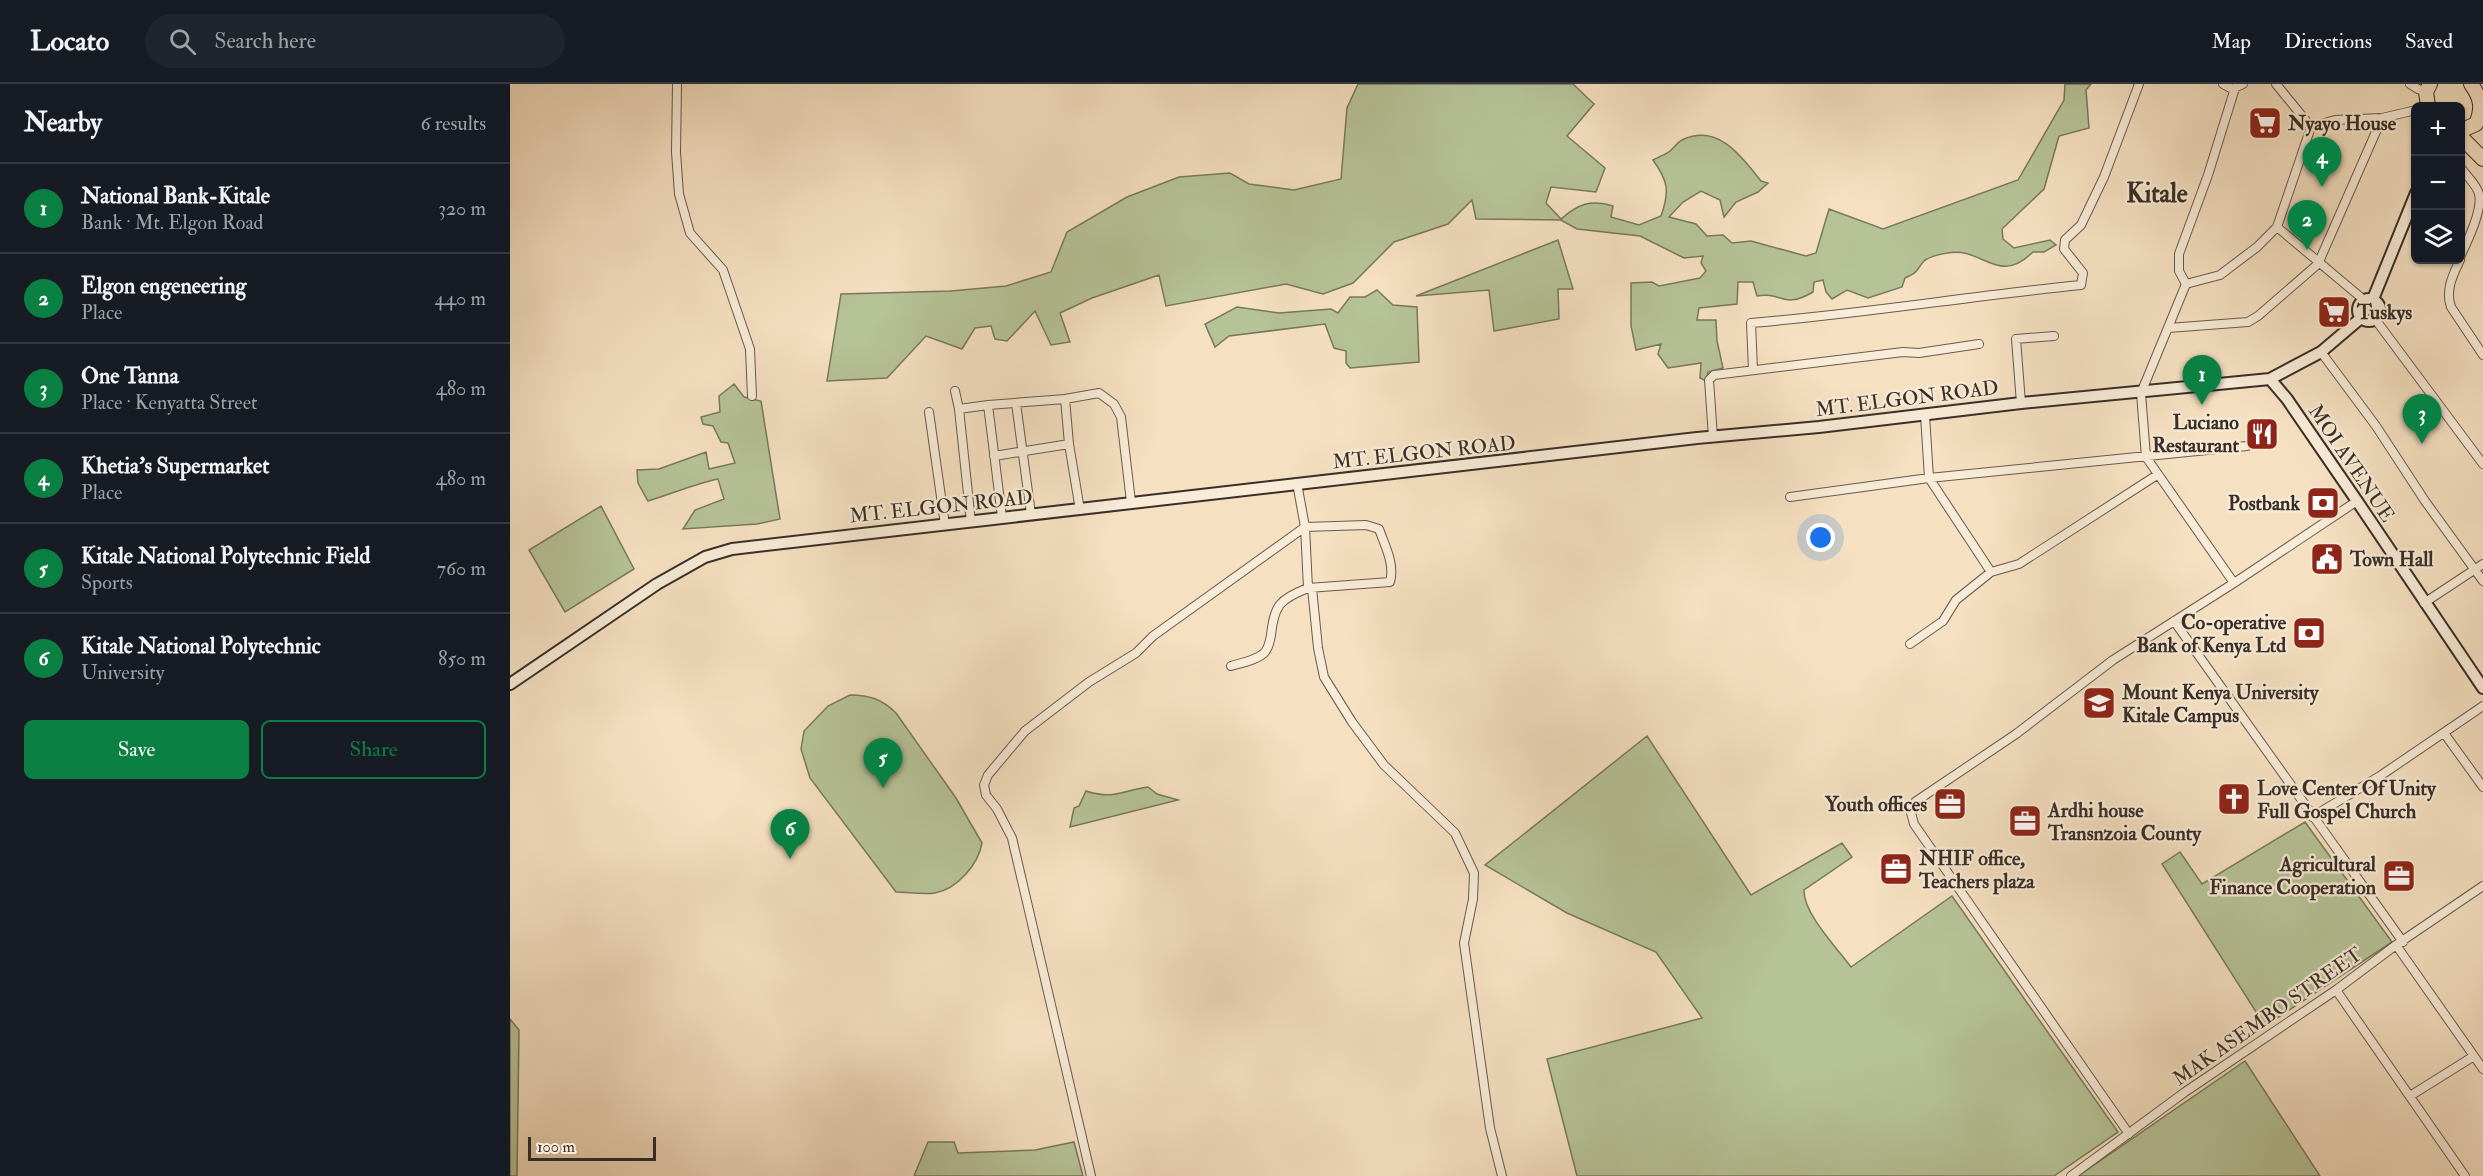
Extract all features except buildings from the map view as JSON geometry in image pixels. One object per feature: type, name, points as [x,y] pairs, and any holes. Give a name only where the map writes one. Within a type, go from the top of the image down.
[{"type":"highway","points":[[2465,129],[2476,124],[2483,111],[2481,101],[2471,84]]},
{"type":"highway","points":[[2428,102],[2429,86]]},
{"type":"highway","points":[[2465,141],[2483,159]]},
{"type":"street","points":[[677,84],[675,152],[679,194],[690,233],[723,270],[750,348],[752,396]]},
{"type":"street","points":[[1753,370],[1751,323],[1828,316],[1932,301],[2081,285],[2083,273],[2064,249],[2065,240],[2081,225],[2104,177],[2139,84]]},
{"type":"street","points":[[2223,84],[2226,87],[2235,88],[2243,84]]},
{"type":"street","points":[[2276,84],[2311,128]]},
{"type":"street","points":[[2410,84],[2418,89],[2429,86]]},
{"type":"street","points":[[2186,284],[2179,271],[2179,254],[2208,175],[2235,88]]},
{"type":"street","points":[[2311,128],[2335,120],[2382,118],[2411,111]]},
{"type":"street","points":[[2168,328],[2248,322],[2318,264],[2382,118]]},
{"type":"street","points":[[2186,284],[2220,275],[2257,247],[2277,227],[2311,128]]},
{"type":"street","points":[[2465,174],[2479,192],[2480,204],[2465,244]]},
{"type":"street","points":[[2277,227],[2318,264],[2368,300],[2380,309],[2375,319],[2369,321],[2361,318],[2358,308],[2368,300],[2411,202]]},
{"type":"street","points":[[2458,264],[2448,298],[2451,307],[2483,355]]},
{"type":"street","points":[[2186,284],[2141,393],[2146,457],[2234,583]]},
{"type":"street","name":"MT. ELGON ROAD","points":[[510,684],[657,585],[718,552],[781,542],[1080,510],[1131,502],[1713,436],[2270,379],[2321,352],[2361,318]]},
{"type":"street","points":[[2375,319],[2483,464]]},
{"type":"street","points":[[2021,403],[2016,339],[2054,336]]},
{"type":"street","points":[[1713,436],[1710,380],[1714,375],[1903,352],[1919,353],[1979,344]]},
{"type":"street","points":[[2321,352],[2376,426],[2425,501],[2483,581]]},
{"type":"street","name":"MOI AVENUE","points":[[2270,379],[2287,399],[2358,501],[2424,603],[2483,688]]},
{"type":"street","points":[[955,391],[971,522]]},
{"type":"street","points":[[959,409],[1065,399],[1100,393],[1114,404],[1120,417],[1131,502]]},
{"type":"street","points":[[1065,399],[1069,444],[1080,510]]},
{"type":"street","points":[[1016,403],[1031,514]]},
{"type":"street","points":[[988,405],[1002,517]]},
{"type":"street","points":[[929,412],[945,525]]},
{"type":"street","points":[[1925,415],[1929,478],[1990,572]]},
{"type":"street","points":[[994,456],[1069,444]]},
{"type":"street","points":[[1790,497],[1929,478],[2247,446]]},
{"type":"street","points":[[1910,644],[1944,621],[1956,600],[1990,572],[2019,564],[2157,475]]},
{"type":"street","points":[[1297,483],[1305,527],[1318,648],[1324,677],[1352,722],[1384,765],[1455,833],[1474,873],[1473,899],[1464,943],[1491,1128],[1502,1176]]},
{"type":"street","points":[[2129,1134],[1914,824],[1910,809],[1915,802],[2016,734],[2113,660],[2358,501]]},
{"type":"street","points":[[1091,1176],[1012,838],[987,795],[984,785],[988,775],[1025,730],[1089,682],[1136,653],[1154,636],[1305,527],[1373,526],[1378,529],[1393,573],[1390,582],[1310,588],[1292,594],[1274,613],[1270,642],[1266,651],[1260,656],[1231,666]]},
{"type":"street","points":[[2424,603],[2483,564]]},
{"type":"street","points":[[2174,621],[2399,943],[2483,1069]]},
{"type":"street","points":[[2312,817],[2380,776],[2483,706]]},
{"type":"street","points":[[2444,733],[2483,787]]},
{"type":"street","name":"MAK ASEMBO STREET","points":[[2071,1176],[2185,1092],[2336,990],[2399,943],[2483,886]]},
{"type":"street","points":[[2336,990],[2465,1176]]},
{"type":"street","points":[[2410,1096],[2474,1056]]},
{"type":"green space","points":[[1358,84],[1573,84],[1594,104],[1567,136],[1605,168],[1596,192],[1551,187],[1546,203],[1561,219],[1579,206],[1591,203],[1613,206],[1611,217],[1639,225],[1661,216],[1666,200],[1666,186],[1653,160],[1684,139],[1708,136],[1719,139],[1738,153],[1761,181],[1768,183],[1758,192],[1736,202],[1724,217],[1720,200],[1701,191],[1683,202],[1669,217],[1696,224],[1707,236],[1723,235],[1732,243],[1751,241],[1806,256],[1816,253],[1829,209],[1883,229],[2018,180],[2064,100],[2065,84],[2091,84],[2086,90],[2089,128],[2059,136],[2044,189],[2002,229],[2003,239],[2014,248],[2050,240],[2056,245],[2044,252],[2033,252],[2020,262],[2009,266],[1999,266],[1960,252],[1939,255],[1925,260],[1916,272],[1905,278],[1902,287],[1868,298],[1847,290],[1832,299],[1826,292],[1823,280],[1814,282],[1813,292],[1795,300],[1765,295],[1757,296],[1753,282],[1738,282],[1737,304],[1699,308],[1697,320],[1716,320],[1717,341],[1723,368],[1708,372],[1706,381],[1700,378],[1701,363],[1668,368],[1658,354],[1661,344],[1636,350],[1631,326],[1631,283],[1652,282],[1659,286],[1700,278],[1706,271],[1701,263],[1703,256],[1684,258],[1640,236],[1577,229],[1561,220],[1476,219],[1472,200],[1448,224],[1394,242],[1353,283],[1323,294],[1286,284],[1166,306],[1159,275],[1092,298],[1060,313],[1070,342],[1051,345],[1035,311],[1007,341],[995,339],[991,326],[975,328],[962,349],[926,336],[887,378],[827,381],[841,294],[951,291],[1006,286],[1051,272],[1067,232],[1127,197],[1179,177],[1230,173],[1249,184],[1294,190],[1341,179],[1347,108]]},
{"type":"green space","points":[[1558,240],[1573,289],[1558,289],[1559,319],[1494,331],[1489,290],[1416,296]]},
{"type":"green space","points":[[1377,290],[1393,305],[1417,307],[1419,362],[1350,368],[1346,363],[1346,351],[1334,348],[1325,324],[1229,336],[1215,347],[1205,324],[1237,307],[1279,313],[1331,309],[1338,313],[1350,297],[1365,297]]},
{"type":"green space","points":[[734,384],[744,397],[761,401],[780,519],[757,524],[683,529],[695,510],[724,499],[718,479],[648,501],[638,483],[637,470],[659,469],[706,452],[709,469],[735,463],[728,443],[721,442],[713,426],[703,424],[701,417],[720,412],[719,396]]},
{"type":"green space","points":[[601,506],[634,569],[565,612],[529,550]]},
{"type":"green space","points":[[850,695],[875,699],[886,704],[896,713],[956,798],[982,843],[976,860],[965,875],[943,891],[926,894],[896,892],[810,778],[801,749],[804,731],[828,706]]},
{"type":"green space","points":[[1647,736],[1751,895],[1842,843],[1852,857],[1804,890],[1805,899],[1815,919],[1851,967],[1952,896],[2118,1132],[2054,1176],[1577,1176],[1547,1059],[1702,1018],[1656,952],[1567,913],[1485,865]]},
{"type":"green space","points":[[1148,787],[1157,794],[1178,800],[1070,827],[1074,808],[1079,806],[1086,791],[1111,795]]},
{"type":"green space","points":[[2305,822],[2392,942],[2265,1026],[2162,864],[2180,852],[2202,884]]},
{"type":"green space","points":[[510,1019],[519,1030],[517,1176],[510,1176]]},
{"type":"green space","points":[[2245,1061],[2320,1176],[2078,1176]]},
{"type":"green space","points":[[928,1142],[954,1142],[958,1153],[1035,1150],[1074,1142],[1083,1176],[914,1176]]},
{"type":"place","name":"Nyayo House","points":[[2265,123]]},
{"type":"place","name":"Khetia's Supermarket","points":[[2322,187]]},
{"type":"place","name":"Elgon engeneering","points":[[2307,250]]},
{"type":"place","name":"Tuskys","points":[[2334,312]]},
{"type":"place","name":"National Bank-Kitale","points":[[2202,405]]},
{"type":"place","name":"Luciano Restaurant","points":[[2262,434]]},
{"type":"place","name":"One Tanna","points":[[2422,444]]},
{"type":"place","name":"Postbank","points":[[2323,503]]},
{"type":"place","name":"Town Hall","points":[[2327,559]]},
{"type":"place","name":"Co-operative Bank of Kenya Ltd","points":[[2309,633]]},
{"type":"place","name":"Mount Kenya University Kitale Campus","points":[[2099,703]]},
{"type":"place","name":"Kitale National Polytechnic Field","points":[[883,788]]},
{"type":"place","name":"Love Center Of Unity Full Gospel Church","points":[[2234,799]]},
{"type":"place","name":"Youth offices","points":[[1950,804]]},
{"type":"place","name":"Ardhi house Transnzoia County","points":[[2025,821]]},
{"type":"place","name":"Kitale National Polytechnic","points":[[790,859]]},
{"type":"place","name":"NHIF office, Teachers plaza","points":[[1896,869]]},
{"type":"place","name":"Agricultural Finance Cooperation","points":[[2399,876]]},
{"type":"district","name":"Kitale","points":[[2157,193]]}]
